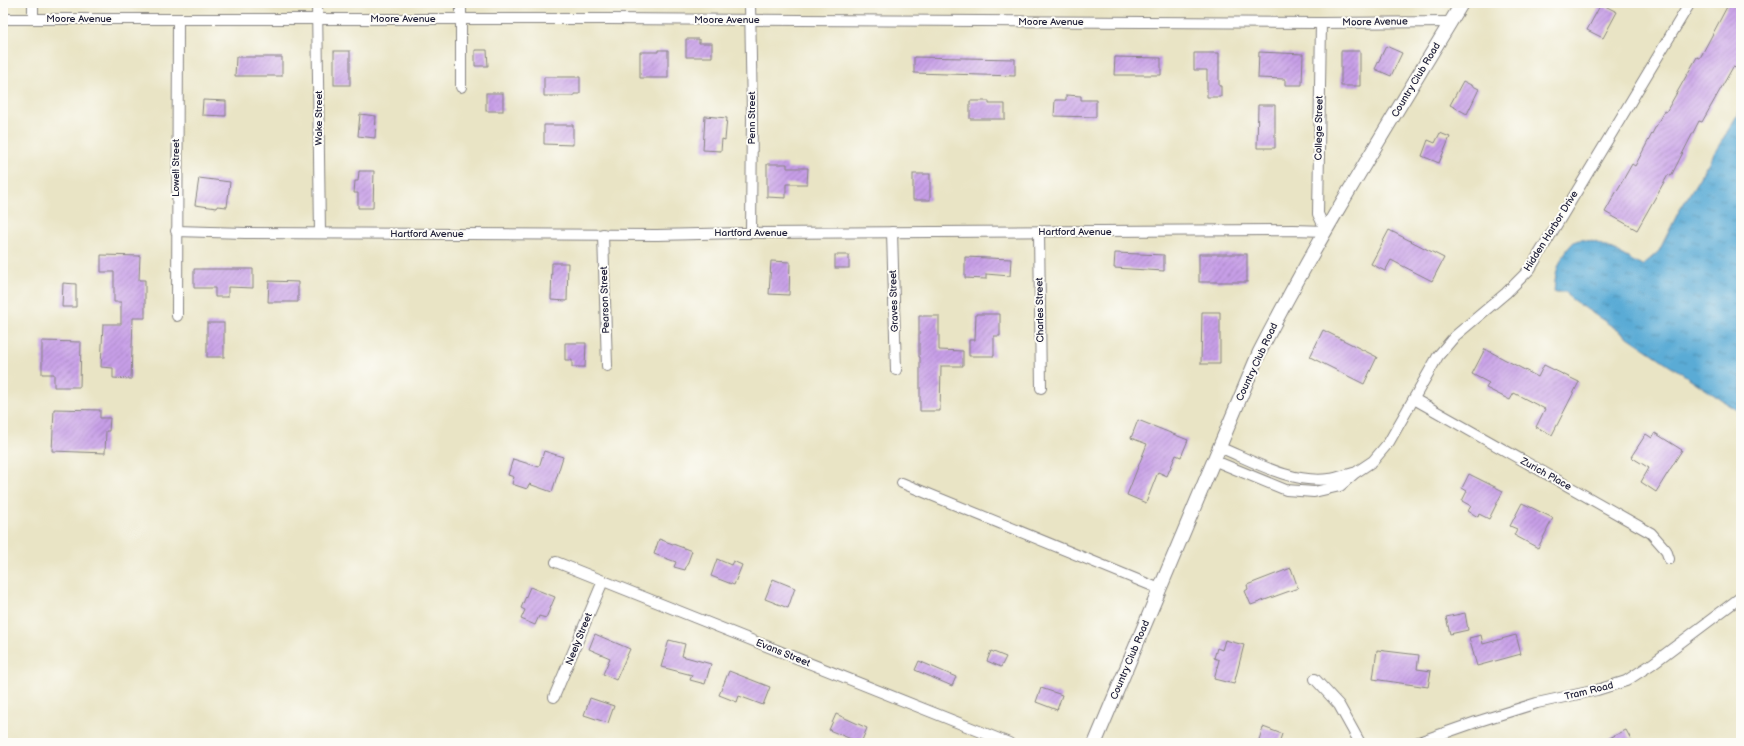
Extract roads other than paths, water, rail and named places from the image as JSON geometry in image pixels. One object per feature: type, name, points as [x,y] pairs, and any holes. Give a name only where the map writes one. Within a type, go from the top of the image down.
[{"type":"street","points":[[33,3],[33,20]]},
{"type":"street","name":"Wake Street","points":[[317,3],[320,233]]},
{"type":"street","points":[[461,3],[461,87]]},
{"type":"street","name":"Penn Street","points":[[750,3],[752,115],[751,233]]},
{"type":"street","name":"Country Club Road","points":[[1095,743],[1213,460],[1263,346],[1284,303],[1462,3]]},
{"type":"street","name":"Hidden Harbor Drive","points":[[1213,460],[1286,490],[1314,492],[1340,486],[1373,460],[1389,442],[1438,356],[1455,336],[1506,293],[1530,269],[1690,3]]},
{"type":"street","name":"Moore Avenue","points":[[3,19],[460,19],[1321,23],[1451,22]]},
{"type":"street","name":"Lowell Street","points":[[177,316],[176,231],[178,20]]},
{"type":"street","name":"College Street","points":[[1321,23],[1318,214],[1326,231]]},
{"type":"street","name":"Hartford Avenue","points":[[176,231],[603,234],[1326,231]]},
{"type":"street","name":"Graves Street","points":[[892,232],[896,370]]},
{"type":"street","name":"Charles Street","points":[[1039,232],[1041,388]]},
{"type":"street","name":"Pearson Street","points":[[603,234],[607,366]]},
{"type":"street","name":"Zurich Place","points":[[1414,399],[1651,533],[1666,550],[1669,559]]},
{"type":"street","name":"Hidden Harbor Drive","points":[[1219,447],[1289,476],[1310,479],[1329,479],[1355,473]]},
{"type":"street","points":[[902,483],[1160,589]]},
{"type":"street","name":"Evans Street","points":[[556,562],[1009,743]]},
{"type":"street","name":"Neely Street","points":[[554,696],[603,581]]},
{"type":"street","name":"Tram Road","points":[[1416,743],[1537,703],[1597,690],[1626,681],[1652,664],[1741,597]]},
{"type":"street","points":[[1315,679],[1339,705],[1360,743]]},
{"type":"water","points":[[1741,109],[1741,308],[1737,314],[1739,334],[1741,335],[1741,413],[1570,298],[1566,292],[1554,292],[1556,275],[1560,262],[1574,242],[1581,240],[1598,243],[1642,266],[1659,251],[1678,213]]}]
